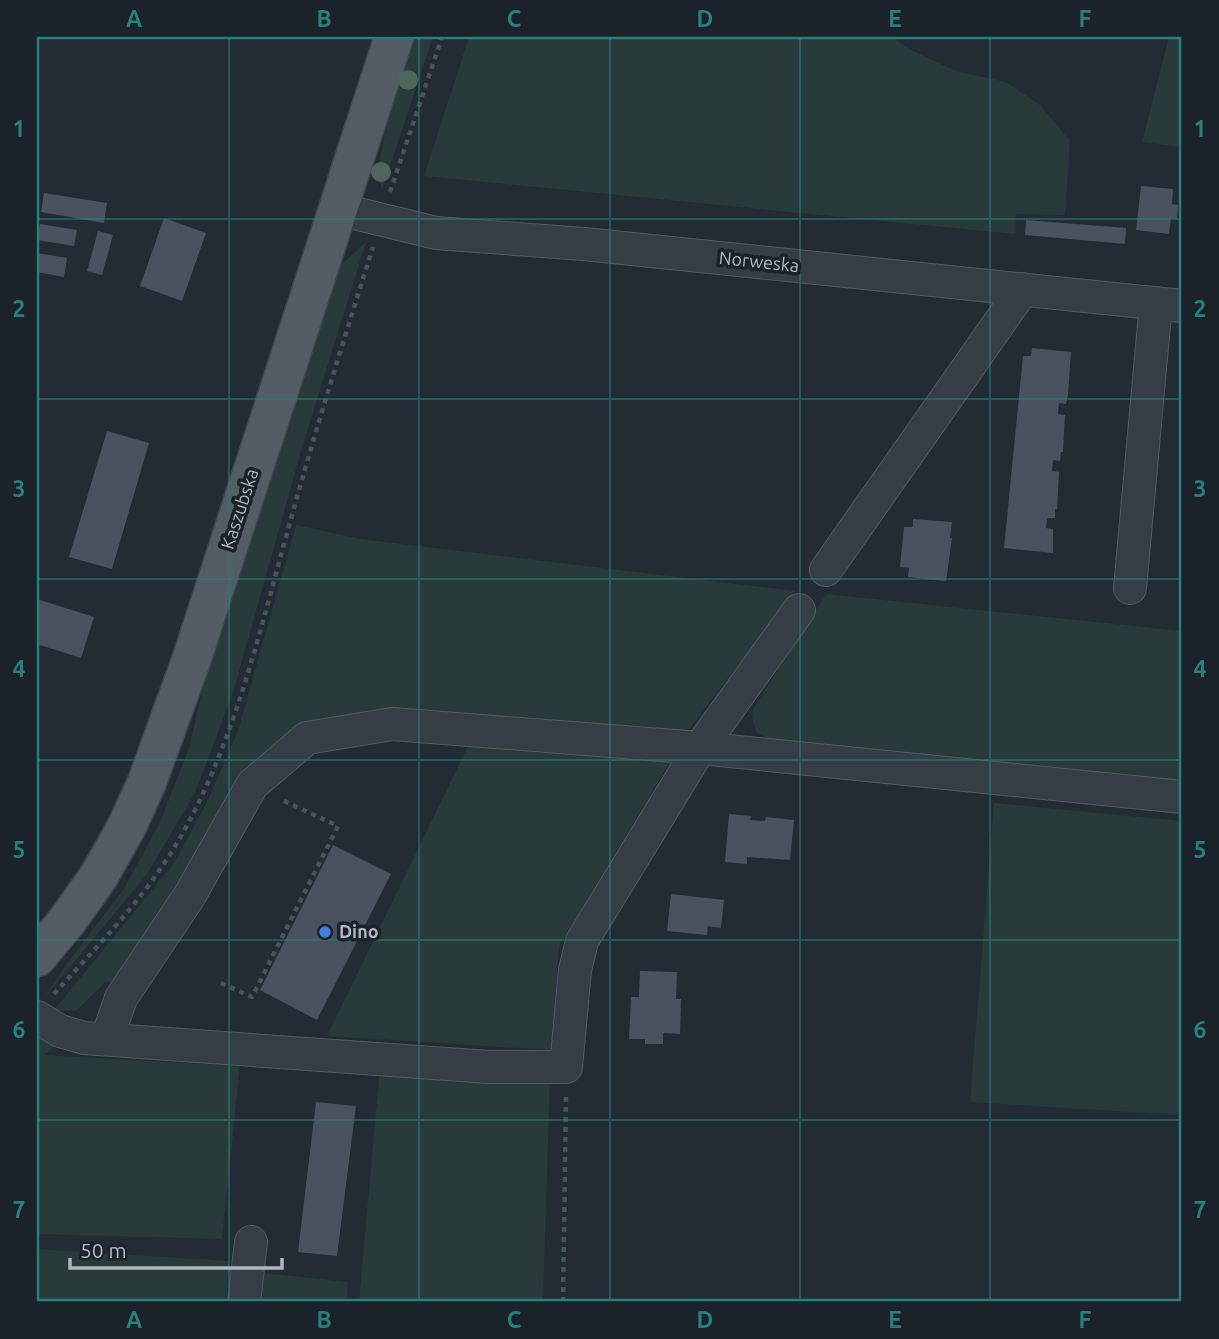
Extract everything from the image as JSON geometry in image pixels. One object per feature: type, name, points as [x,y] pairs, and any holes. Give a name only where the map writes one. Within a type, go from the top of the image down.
[{"type":"main road","name":"Kaszubska","points":[[37,957],[99,876],[127,826],[147,782],[192,658],[394,37]]},
{"type":"street","name":"Norweska","points":[[338,209],[436,233],[584,244],[1169,305]]},
{"type":"street","points":[[826,570],[1023,289]]},
{"type":"street","points":[[1130,588],[1169,305]]},
{"type":"street","points":[[41,1010],[60,1031],[84,1038],[489,1067],[566,1067],[575,970],[582,941],[700,748],[799,610]]},
{"type":"street","points":[[107,1040],[121,998],[190,895],[252,785],[307,738],[392,724],[700,748],[1182,797]]},
{"type":"street","points":[[244,1302],[251,1242]]},
{"type":"path","points":[[41,1010],[133,905],[164,865],[194,811],[226,743],[303,475],[381,219],[442,37]]},
{"type":"path","points":[[221,983],[252,997],[338,826],[282,800]]},
{"type":"path","points":[[563,1302],[566,1067]]},
{"type":"shaded area","points":[[409,37],[433,37],[382,190],[378,170],[398,67]]},
{"type":"shaded area","points":[[469,37],[893,37],[909,49],[956,71],[1006,82],[1040,105],[1070,141],[1065,215],[1016,214],[1015,234],[424,176]]},
{"type":"shaded area","points":[[1169,37],[1182,37],[1182,147],[1142,142]]},
{"type":"shaded area","points":[[366,242],[302,448],[233,693],[195,793],[146,876],[44,998],[125,887],[161,820],[189,748],[215,634],[333,278],[342,264]]},
{"type":"shaded area","points":[[296,525],[360,539],[795,591],[687,732],[305,724],[182,888],[114,986],[107,981],[76,1011],[54,1010],[174,863],[207,802],[238,731]]},
{"type":"shaded area","points":[[826,594],[1182,631],[1182,781],[773,741],[756,732],[752,718],[753,709]]},
{"type":"shaded area","points":[[468,746],[671,761],[559,946],[552,1050],[327,1036]]},
{"type":"shaded area","points":[[994,803],[1182,821],[1182,1115],[970,1102]]},
{"type":"shaded area","points":[[37,1034],[56,1045],[45,1055],[240,1066],[222,1239],[37,1234]]},
{"type":"shaded area","points":[[380,1066],[550,1076],[543,1302],[359,1302]]},
{"type":"shaded area","points":[[37,1249],[229,1261],[226,1302],[37,1302]]},
{"type":"shaded area","points":[[263,1273],[348,1282],[347,1302],[260,1302]]},
{"type":"building","points":[[1141,186],[1173,189],[1172,204],[1178,205],[1177,219],[1171,218],[1169,234],[1136,230]]},
{"type":"building","points":[[44,193],[107,203],[104,223],[41,212]]},
{"type":"building","points":[[164,218],[206,233],[182,301],[140,286]]},
{"type":"building","points":[[1026,220],[1126,228],[1125,244],[1025,235]]},
{"type":"building","points":[[40,224],[77,230],[74,246],[37,240]]},
{"type":"building","points":[[98,231],[113,235],[102,275],[87,271]]},
{"type":"building","points":[[37,253],[67,258],[64,277],[37,272]]},
{"type":"building","points":[[1032,348],[1071,352],[1068,395],[1066,404],[1059,403],[1058,414],[1065,415],[1063,452],[1060,461],[1053,460],[1052,471],[1059,472],[1057,509],[1055,518],[1047,518],[1046,528],[1053,529],[1053,553],[1004,548],[1023,356],[1031,356]]},
{"type":"building","points":[[107,431],[149,443],[112,569],[69,557]]},
{"type":"building","points":[[913,519],[952,522],[946,581],[908,577],[909,568],[900,567],[904,527],[913,527]]},
{"type":"building","points":[[37,599],[94,617],[81,658],[37,644]]},
{"type":"building","points":[[729,814],[751,816],[750,820],[765,821],[766,817],[794,820],[790,860],[747,857],[747,864],[725,862]]},
{"type":"building","name":"Dino","points":[[333,845],[391,874],[317,1020],[260,990]]},
{"type":"building","points":[[671,894],[724,900],[721,928],[708,926],[707,935],[667,931]]},
{"type":"building","points":[[640,971],[677,972],[676,999],[681,999],[680,1034],[663,1033],[663,1044],[645,1044],[645,1039],[629,1039],[631,997],[639,997]]},
{"type":"building","points":[[316,1102],[356,1106],[337,1256],[298,1252]]},
{"type":"place","name":"Dino","points":[[325,932]]}]
